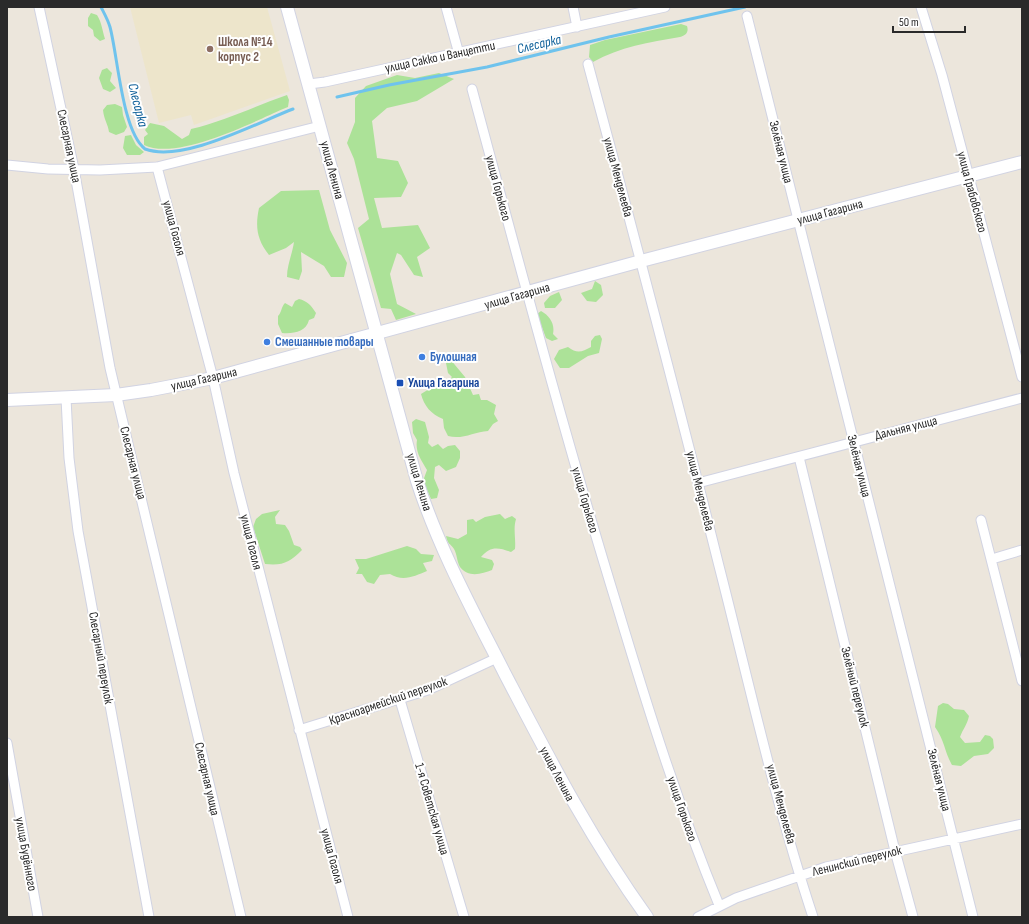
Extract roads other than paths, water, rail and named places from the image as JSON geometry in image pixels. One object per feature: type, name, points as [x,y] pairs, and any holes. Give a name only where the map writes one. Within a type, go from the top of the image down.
[{"type":"main road","name":"улица Ленина","points":[[287,7],[415,474],[431,520],[451,570],[581,817],[616,873],[647,917]]},
{"type":"main road","name":"улица Гагарина","points":[[7,400],[116,395],[213,378],[378,335],[641,261],[1022,162]]},
{"type":"street","name":"Слесарная улица","points":[[39,7],[74,169],[108,361],[241,917]]},
{"type":"street","points":[[446,7],[459,54]]},
{"type":"street","points":[[573,7],[577,26]]},
{"type":"street","name":"улица Сакко и Ванцетти","points":[[309,84],[459,54],[665,7]]},
{"type":"street","name":"улица Грабовского","points":[[921,7],[942,75],[1022,377]]},
{"type":"street","name":"Зелёная улица","points":[[747,16],[973,917]]},
{"type":"street","name":"улица Менделеева","points":[[588,64],[641,261],[748,682],[800,876],[813,917]]},
{"type":"street","name":"улица Горького","points":[[472,89],[588,511],[656,734],[684,818],[719,905]]},
{"type":"street","points":[[7,165],[48,169],[125,170],[157,167],[320,126]]},
{"type":"street","name":"улица Гоголя","points":[[157,167],[213,378],[234,473],[348,917]]},
{"type":"street","name":"Слесарный переулок","points":[[66,398],[69,458],[78,531],[149,917]]},
{"type":"street","name":"Дальняя улица","points":[[698,483],[1022,398]]},
{"type":"street","name":"Зелёный переулок","points":[[799,457],[895,851],[913,917]]},
{"type":"street","points":[[981,520],[992,559],[1000,602],[1022,681]]},
{"type":"street","points":[[992,559],[1022,550]]},
{"type":"street","name":"Красноармейский переулок","points":[[299,730],[400,700],[458,678],[497,658]]},
{"type":"street","name":"1-я Советская улица","points":[[400,700],[464,917]]},
{"type":"street","name":"улица Будённого","points":[[7,743],[38,917]]},
{"type":"street","name":"Ленинский переулок","points":[[698,917],[719,905],[800,876],[839,864],[1022,824]]},
{"type":"waterway","name":"Слесарка","points":[[101,7],[110,27],[122,92],[131,127],[137,140],[145,149],[161,152],[179,151],[199,146],[240,132],[293,109]]},
{"type":"waterway","name":"Слесарка","points":[[337,97],[389,85],[487,67],[609,37],[745,7]]},
{"type":"place","name":"Школа №14 корпус 2","points":[[210,49]]},
{"type":"place","name":"Смешанные товары","points":[[267,342]]},
{"type":"place","name":"Булошная","points":[[422,357]]},
{"type":"place","name":"Улица Гагарина","points":[[400,383]]}]
